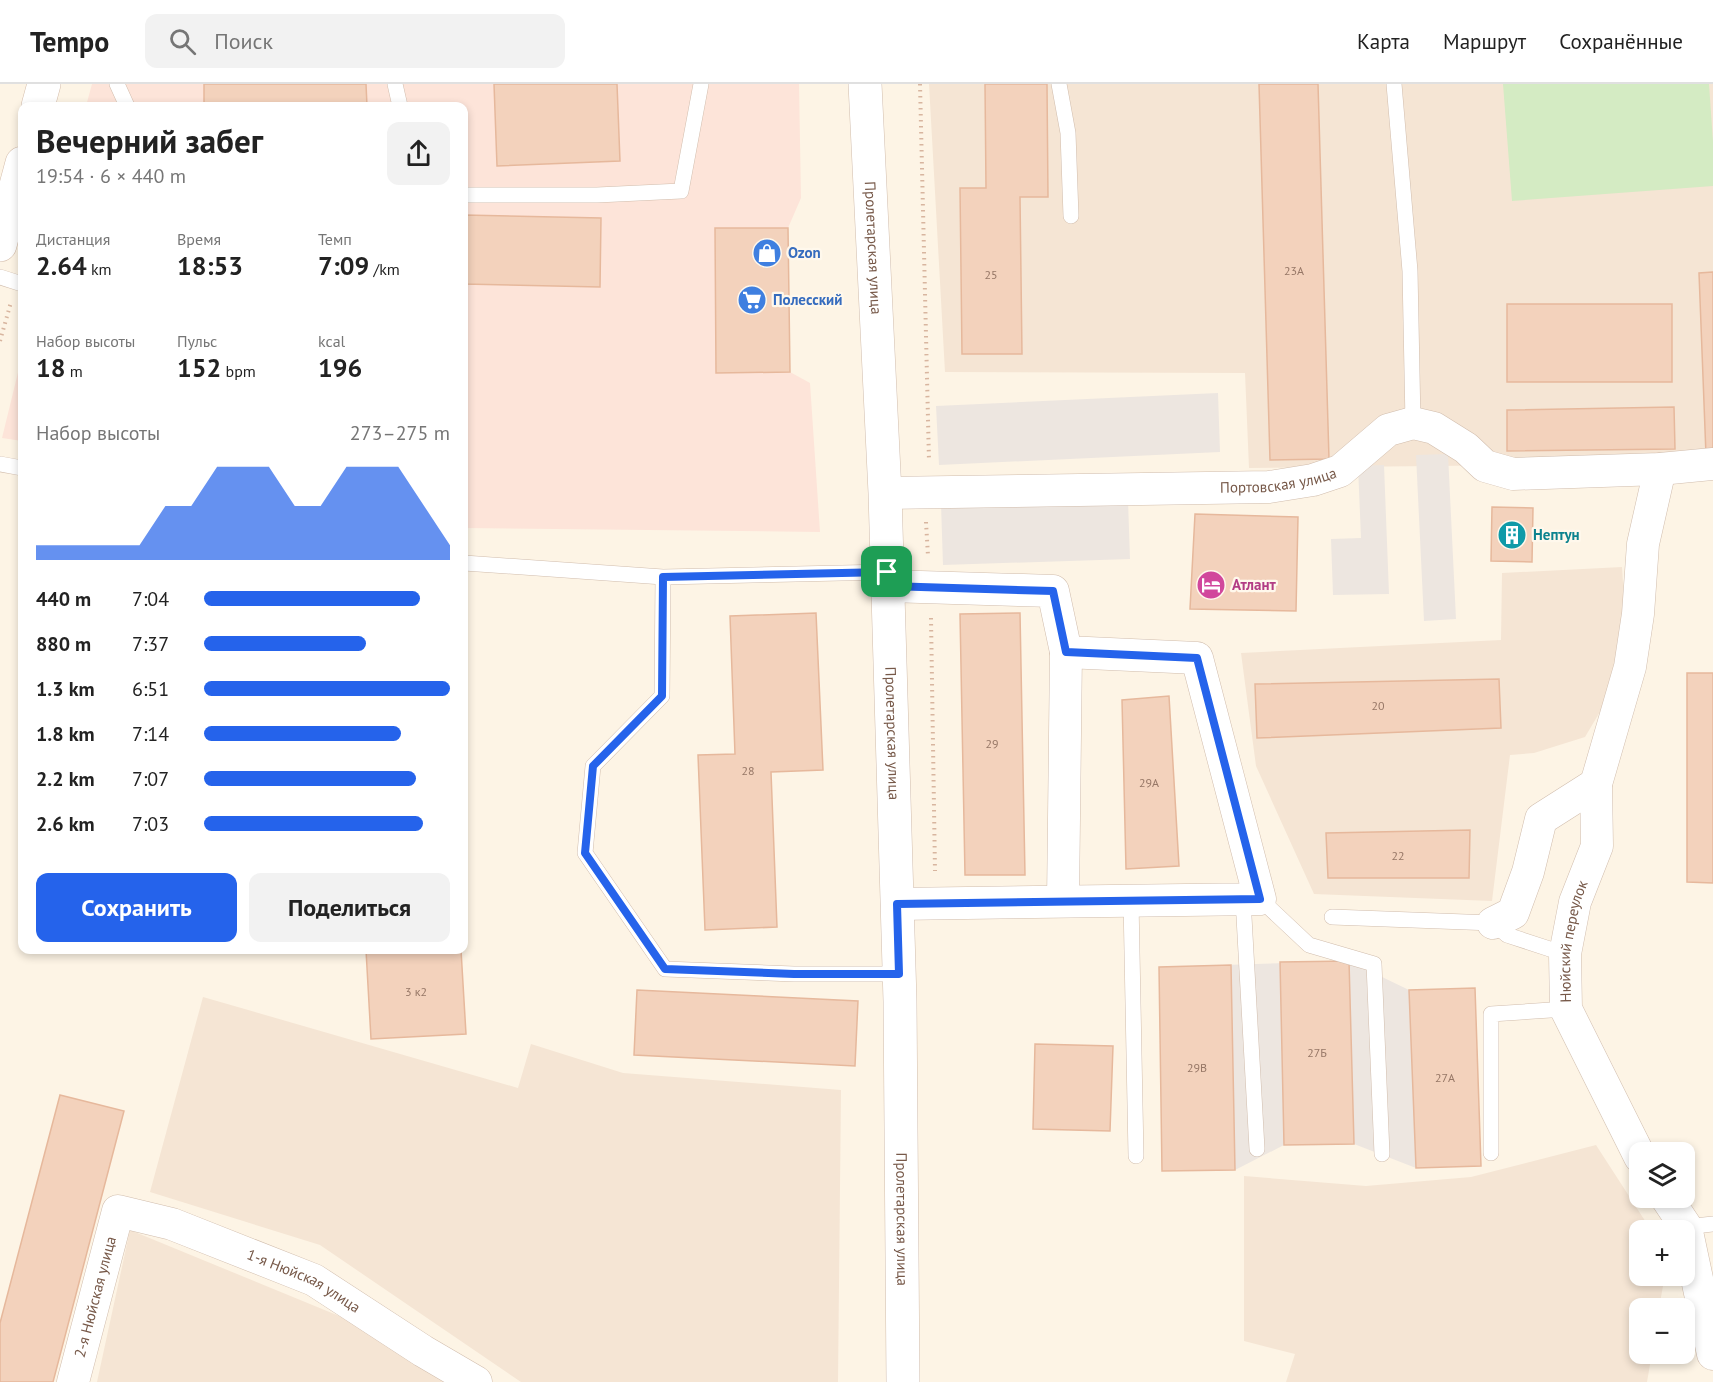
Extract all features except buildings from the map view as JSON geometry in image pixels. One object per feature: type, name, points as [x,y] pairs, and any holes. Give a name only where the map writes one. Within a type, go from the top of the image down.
[{"type":"street","points":[[39,102],[44,84]]},
{"type":"street","name":"Пролетарская улица","points":[[865,84],[885,493],[899,974],[903,1382]]},
{"type":"street","points":[[0,245],[18,178]]},
{"type":"street","points":[[1413,423],[1434,428],[1466,448],[1485,466],[1513,474],[1660,469],[1713,464]]},
{"type":"street","name":"Портовская улица","points":[[885,493],[1269,487],[1313,480],[1340,471],[1388,430],[1413,423]]},
{"type":"street","name":"Нюйский переулок","points":[[1632,1142],[1566,1009],[1565,954],[1575,902],[1597,846],[1596,784],[1630,667],[1638,614],[1642,544],[1660,469]]},
{"type":"street","points":[[887,579],[1053,591],[1066,652],[1063,901]]},
{"type":"street","points":[[897,904],[1252,899],[1197,658],[1066,652]]},
{"type":"street","points":[[1493,923],[1513,913],[1528,872],[1541,819],[1596,784]]},
{"type":"street","points":[[1679,1208],[1699,1226],[1713,1354]]},
{"type":"street","name":"2-я Нюйская улица","points":[[73,1382],[118,1211]]},
{"type":"street","name":"1-я Нюйская улица","points":[[118,1211],[172,1224],[314,1280],[423,1351],[476,1382]]},
{"type":"lane","points":[[117,84],[125,102]]},
{"type":"lane","points":[[395,84],[399,102]]},
{"type":"lane","points":[[468,195],[597,195],[681,191],[701,84]]},
{"type":"lane","points":[[1059,84],[1068,133],[1071,216]]},
{"type":"lane","points":[[1394,84],[1410,271],[1413,423]]},
{"type":"lane","points":[[0,277],[18,283]]},
{"type":"lane","points":[[0,464],[18,467]]},
{"type":"lane","points":[[468,563],[663,577],[887,579]]},
{"type":"lane","points":[[663,577],[662,696],[593,766],[585,853],[665,969],[794,974],[899,974]]},
{"type":"lane","points":[[1252,899],[1257,1149]]},
{"type":"lane","points":[[1252,899],[1309,945],[1374,964],[1382,1154]]},
{"type":"lane","points":[[1131,901],[1136,1156]]},
{"type":"lane","points":[[1332,917],[1493,923],[1507,935],[1565,954]]},
{"type":"lane","points":[[1491,1153],[1491,1014],[1566,1009]]},
{"type":"shaded area","points":[[92,84],[799,84],[801,198],[788,228],[715,229],[716,373],[790,372],[810,383],[820,532],[468,528],[468,102],[87,102]]},
{"type":"shaded area","points":[[929,84],[1713,84],[1713,463],[1249,468],[1245,373],[945,372]]},
{"type":"shaded area","points":[[18,372],[18,440],[2,438]]},
{"type":"shaded area","points":[[1218,393],[1220,452],[939,465],[936,406]]},
{"type":"shaded area","points":[[1448,454],[1456,619],[1424,621],[1416,455]]},
{"type":"shaded area","points":[[1384,465],[1389,594],[1333,595],[1331,539],[1361,538],[1358,466]]},
{"type":"shaded area","points":[[1128,500],[1130,559],[943,565],[941,504]]},
{"type":"shaded area","points":[[1622,567],[1625,614],[1607,700],[1585,737],[1534,753],[1510,755],[1492,901],[1314,894],[1256,766],[1241,653],[1501,640],[1502,573]]},
{"type":"shaded area","points":[[1349,961],[1409,990],[1475,988],[1481,1166],[1416,1168],[1354,1144],[1284,1145],[1235,1170],[1162,1171],[1159,967]]},
{"type":"shaded area","points":[[203,997],[518,1088],[531,1044],[623,1073],[841,1090],[838,1382],[521,1382],[320,1245],[150,1192]]},
{"type":"shaded area","points":[[1596,1145],[1629,1196],[1629,1208],[1637,1208],[1645,1220],[1629,1220],[1629,1286],[1663,1286],[1661,1298],[1629,1298],[1629,1364],[1650,1364],[1647,1382],[1286,1382],[1295,1354],[1244,1341],[1244,1176],[1366,1186],[1471,1177]]},
{"type":"shaded area","points":[[130,1230],[344,1318],[444,1382],[97,1382]]},
{"type":"green space","points":[[1503,84],[1709,84],[1713,186],[1512,201]]},
{"type":"place","name":"Ozon","points":[[767,253]]},
{"type":"place","name":"Полесский","points":[[752,300]]},
{"type":"place","name":"Нептун","points":[[1512,535]]},
{"type":"place","name":"Атлант","points":[[1211,585]]},
{"type":"route","points":[[887,572],[888,586],[1053,591],[1066,652],[1197,658],[1260,899],[897,904],[899,974],[794,974],[665,969],[585,853],[593,766],[662,696],[663,577],[887,572]]}]
